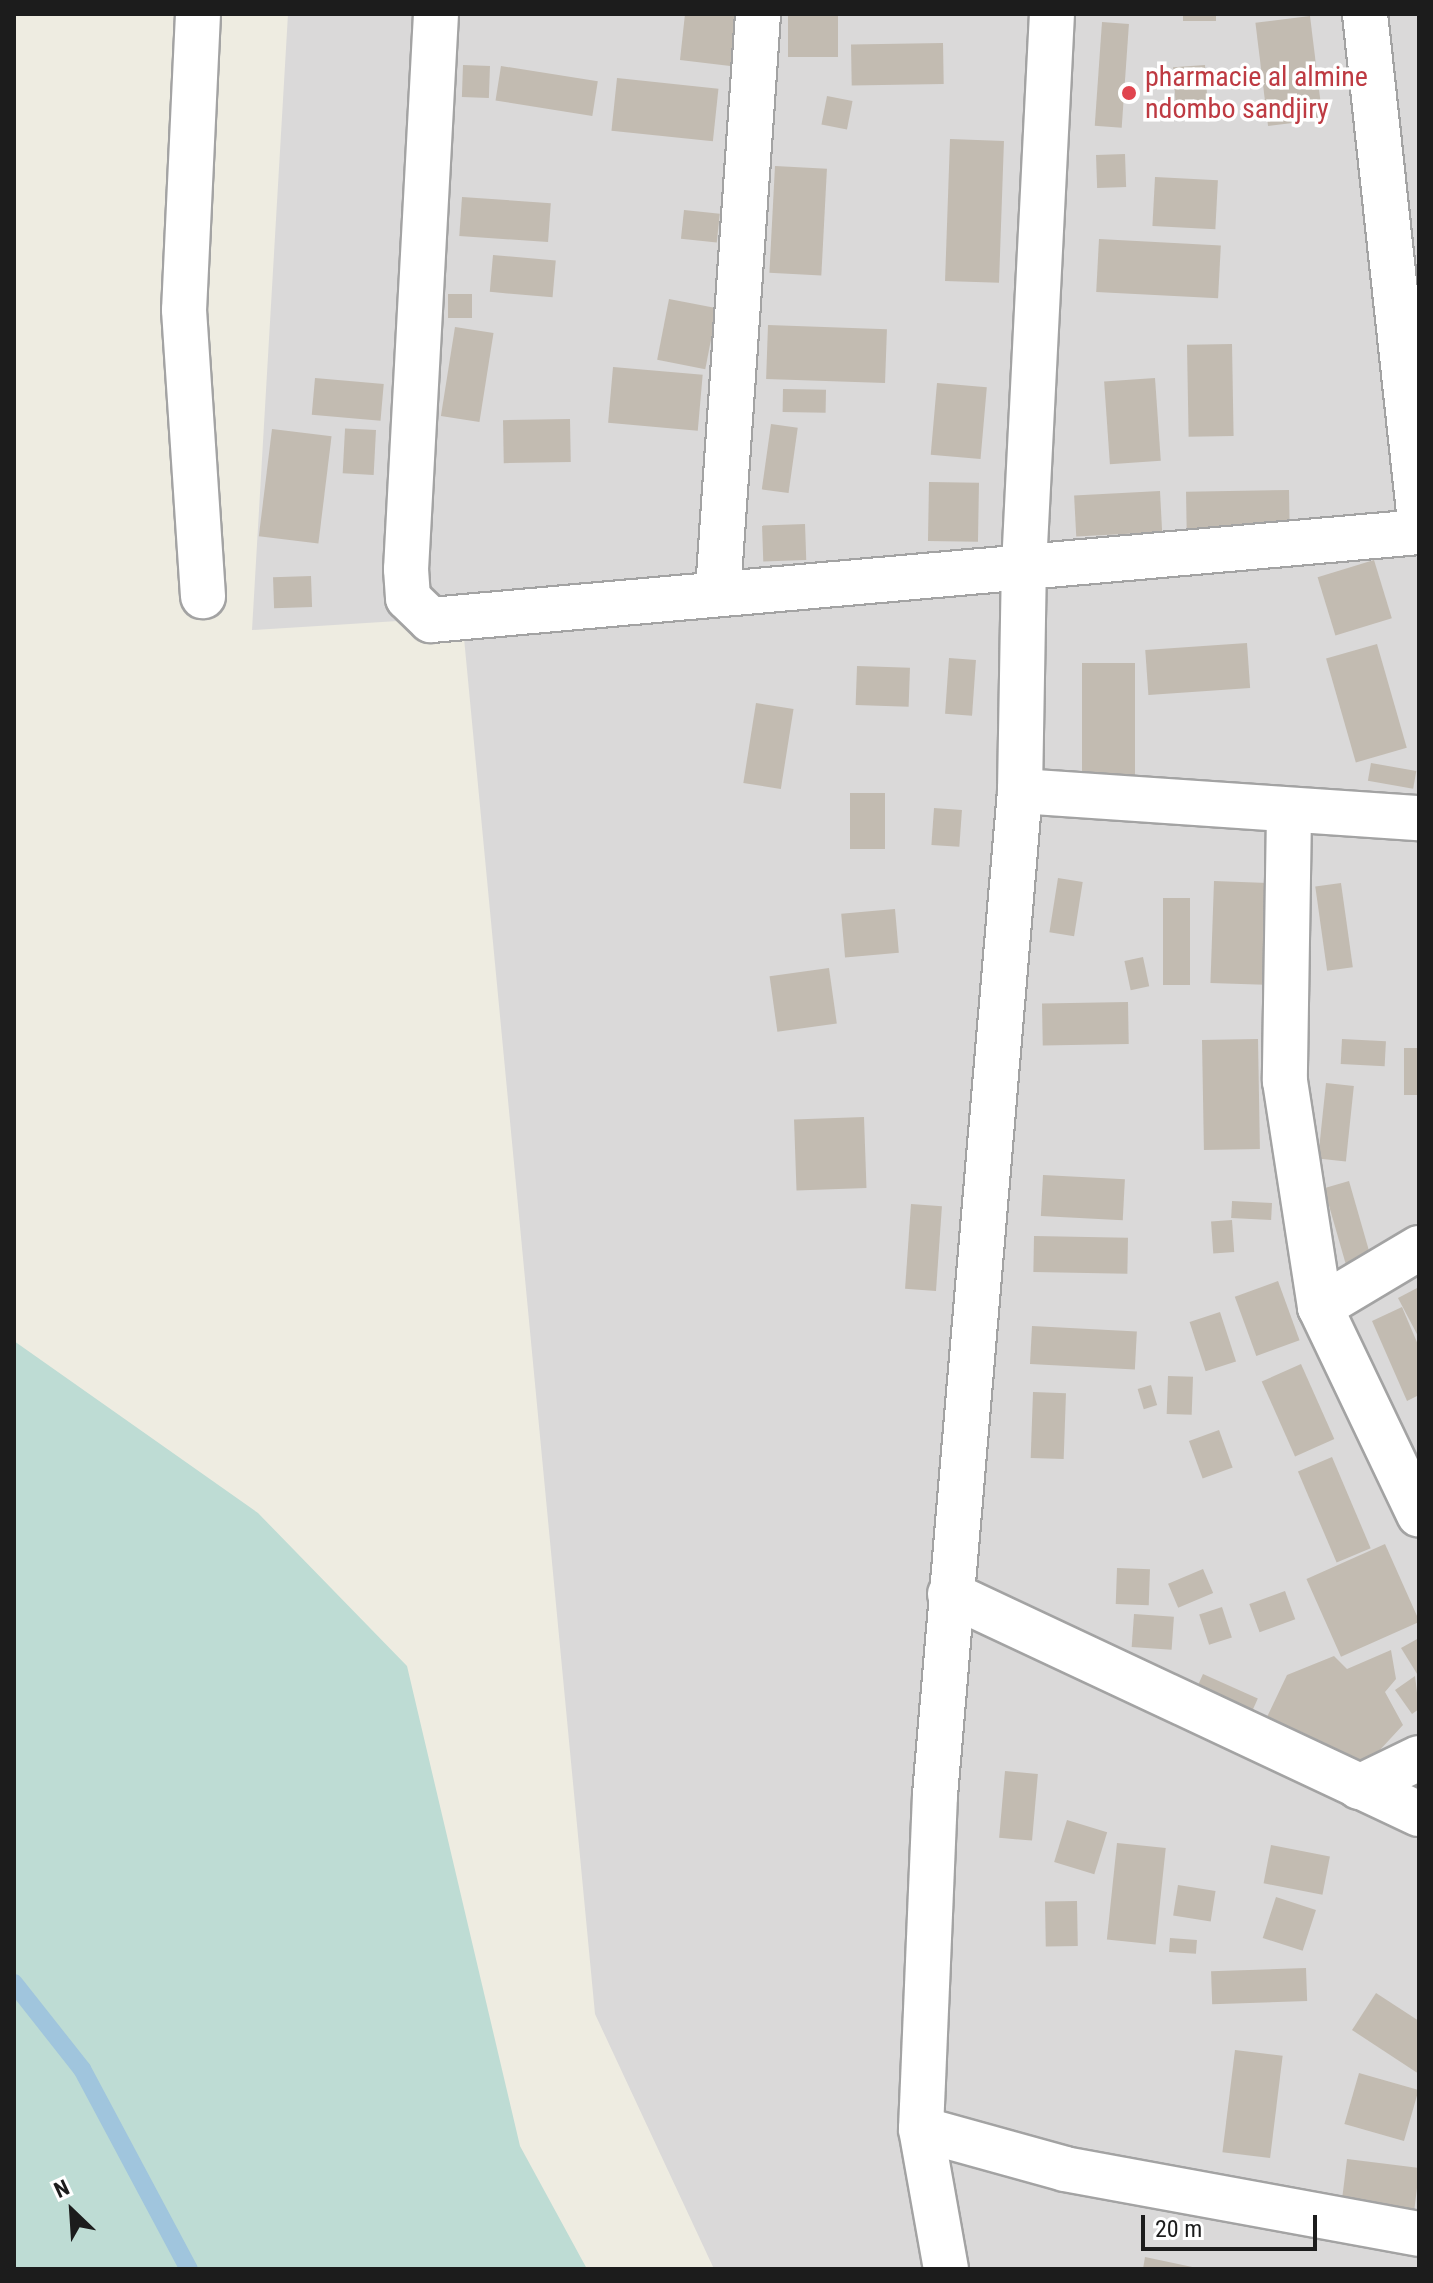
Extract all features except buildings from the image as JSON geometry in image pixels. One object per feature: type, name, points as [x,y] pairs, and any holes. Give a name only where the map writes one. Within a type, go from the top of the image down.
[{"type":"street","points":[[198,14],[184,310],[203,596]]},
{"type":"street","points":[[436,14],[408,598],[431,620],[718,591],[1419,532]]},
{"type":"street","points":[[718,591],[758,14]]},
{"type":"street","points":[[946,2269],[921,2129],[950,1594],[1020,791],[1024,566],[1052,14]]},
{"type":"street","points":[[1365,14],[1419,512]]},
{"type":"street","points":[[1020,791],[1289,813],[1419,818]]},
{"type":"street","points":[[1289,813],[1285,1081],[1320,1307],[1419,1515]]},
{"type":"street","points":[[1320,1307],[1419,1248]]},
{"type":"street","points":[[950,1594],[1419,1814]]},
{"type":"street","points":[[1359,1787],[1419,1758]]},
{"type":"street","points":[[921,2129],[1065,2169],[1419,2234]]},
{"type":"shaded area","points":[[288,14],[1419,14],[1419,2269],[714,2269],[595,2014],[462,617],[252,630]]},
{"type":"shaded area","points":[[14,1341],[258,1513],[407,1666],[520,2146],[587,2269],[14,2269]]},
{"type":"waterway","points":[[14,1983],[82,2069],[189,2269]]},
{"type":"place","name":"pharmacie al almine ndombo sandjiry","points":[[1129,93]]}]
